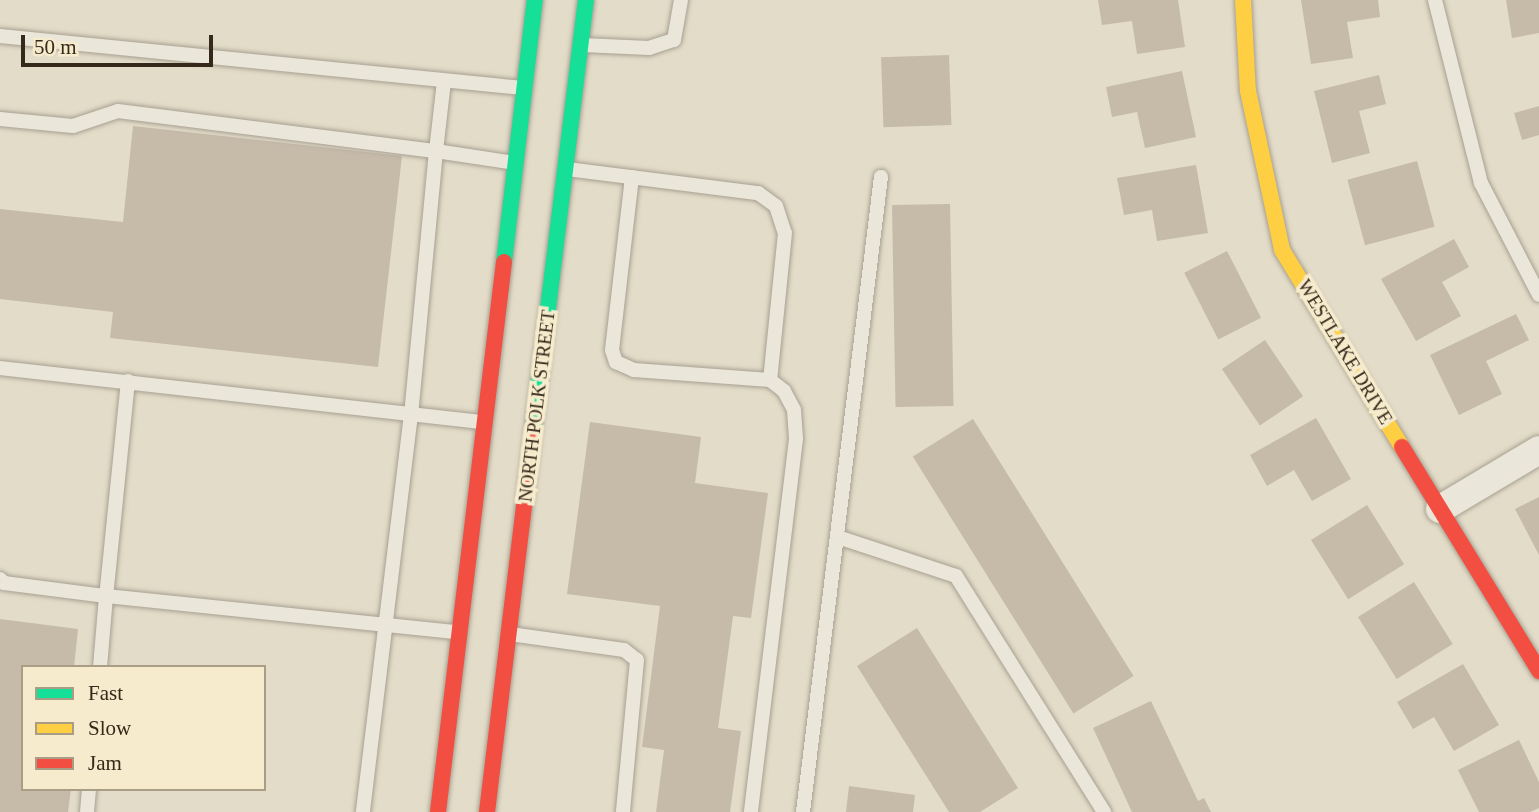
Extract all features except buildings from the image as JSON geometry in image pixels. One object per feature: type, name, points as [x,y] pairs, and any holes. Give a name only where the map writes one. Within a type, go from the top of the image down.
[{"type":"main road","points":[[438,812],[460,632],[491,423],[522,164],[524,89],[535,0]]},
{"type":"main road","name":"NORTH POLK STREET","points":[[487,812],[509,634],[528,426],[559,168],[586,0]]},
{"type":"main road","name":"WESTLAKE DRIVE","points":[[1243,0],[1248,91],[1282,250],[1539,671]]},
{"type":"street","points":[[1440,509],[1539,450]]},
{"type":"lane","points":[[580,45],[649,48],[674,40],[681,0]]},
{"type":"lane","points":[[1435,0],[1481,183],[1539,295]]},
{"type":"lane","points":[[0,36],[524,89]]},
{"type":"lane","points":[[363,812],[411,414],[444,81]]},
{"type":"lane","points":[[0,119],[73,126],[118,111],[522,164]]},
{"type":"lane","points":[[559,168],[758,193],[776,206],[785,233],[770,380]]},
{"type":"lane","points":[[632,177],[612,350],[616,362],[634,370],[770,380],[784,391],[794,410],[796,439],[751,812]]},
{"type":"lane","points":[[803,812],[881,177]]},
{"type":"lane","points":[[0,368],[491,423]]},
{"type":"lane","points":[[100,665],[128,381]]},
{"type":"lane","points":[[838,537],[956,576],[1104,812]]},
{"type":"lane","points":[[0,579],[5,583],[106,596],[460,632]]},
{"type":"lane","points":[[509,634],[624,649],[637,660],[623,812]]},
{"type":"lane","points":[[87,812],[89,791]]},
{"type":"traffic: fast","points":[[504,262],[535,0]]},
{"type":"traffic: fast","points":[[533,431],[586,0]]},
{"type":"traffic: slow","points":[[1243,0],[1248,91],[1282,250],[1402,447]]},
{"type":"traffic: jam","points":[[438,812],[504,262]]},
{"type":"traffic: jam","points":[[487,812],[533,431]]},
{"type":"traffic: jam","points":[[1402,447],[1539,671]]}]
